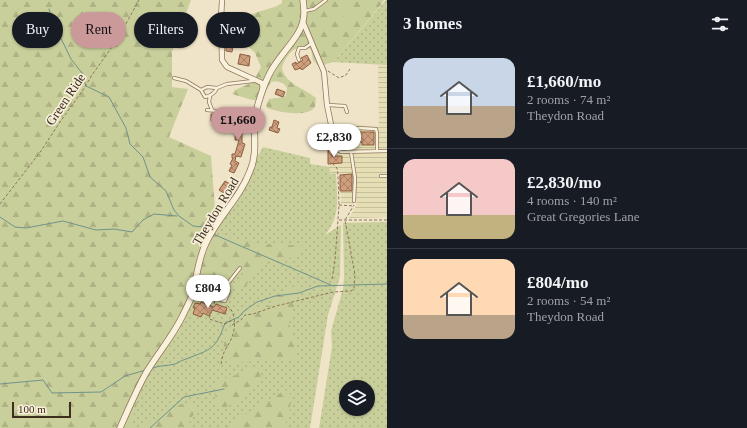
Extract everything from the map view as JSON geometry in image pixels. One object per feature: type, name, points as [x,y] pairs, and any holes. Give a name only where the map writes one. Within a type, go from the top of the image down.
[{"type":"street","points":[[222,0],[222,60],[227,67],[262,83],[263,93]]},
{"type":"street","name":"Theydon Road","points":[[120,428],[147,373],[175,331],[191,296],[199,262],[206,241],[229,206],[235,200],[250,172],[256,148],[255,117],[268,76],[274,65],[295,38],[303,22],[304,0]]},
{"type":"street","points":[[303,22],[324,72],[327,105],[333,134],[332,143]]},
{"type":"lane","points":[[304,11],[314,9],[326,0]]},
{"type":"lane","points":[[299,60],[297,54],[299,48],[305,48],[312,43]]},
{"type":"lane","points":[[174,78],[186,81],[201,90],[205,97],[210,96],[216,91],[217,88]]},
{"type":"lane","points":[[201,90],[207,87],[217,88],[227,84],[256,80]]},
{"type":"lane","points":[[210,96],[209,102],[212,110]]},
{"type":"lane","points":[[327,105],[334,104],[345,106],[347,112]]},
{"type":"lane","points":[[207,110],[217,111]]},
{"type":"lane","points":[[333,134],[350,133],[358,128],[376,129],[377,151]]},
{"type":"lane","points":[[332,143],[334,148],[341,152],[387,151]]},
{"type":"lane","points":[[351,152],[355,178],[354,201]]},
{"type":"lane","points":[[381,176],[387,176]]},
{"type":"lane","points":[[217,298],[240,268]]},
{"type":"lane","points":[[191,296],[198,298],[203,283],[208,278],[212,280],[211,284],[222,291]]},
{"type":"lane","points":[[200,292],[225,301],[229,291]]},
{"type":"path","name":"Green Ride","points":[[0,204],[41,151],[83,90],[117,40],[139,0]]},
{"type":"path","points":[[320,64],[339,78],[346,75],[350,69]]},
{"type":"path","points":[[332,279],[335,261],[339,205],[338,174],[337,168],[333,164]]},
{"type":"path","points":[[233,324],[241,320],[245,315],[253,314],[276,306],[333,292],[351,291],[354,289],[355,275],[345,220],[354,206],[354,201]]},
{"type":"path","points":[[339,205],[354,206]]},
{"type":"path","points":[[338,220],[387,220]]},
{"type":"path","points":[[217,298],[209,319],[225,324],[234,320]]},
{"type":"path","points":[[221,364],[223,354],[233,337],[233,314],[225,301]]},
{"type":"shaded area","points":[[378,65],[387,65],[387,217],[349,218],[356,206],[357,201],[353,200],[353,204],[341,203],[340,174],[330,174],[328,149],[333,149],[331,143],[336,143],[336,136],[342,136],[342,128],[349,127],[349,124],[379,127]]},
{"type":"green space","points":[[0,0],[191,0],[187,12],[134,12],[134,48],[173,48],[172,52],[172,87],[188,89],[169,137],[211,156],[217,235],[262,244],[309,246],[288,259],[262,265],[243,289],[234,285],[244,272],[237,268],[228,272],[223,280],[203,272],[178,334],[138,392],[134,401],[137,403],[132,428],[0,428]]},
{"type":"green space","points":[[282,0],[384,0],[333,62],[320,68],[313,60],[311,50],[306,47],[297,48],[286,59],[282,69],[284,74],[296,86],[316,98],[315,107],[306,112],[292,113],[267,108],[266,105],[269,99],[284,97],[286,95],[287,88],[284,84],[274,81],[269,85],[261,100],[252,100],[232,94],[235,90],[253,82],[261,67],[255,53],[250,48],[260,48],[259,12],[282,3]]},
{"type":"green space","points":[[386,0],[387,65],[333,62]]},
{"type":"green space","points":[[340,4],[358,11],[355,21],[336,14]]},
{"type":"green space","points":[[263,147],[310,158],[310,164],[329,167],[330,174],[336,174],[336,213],[334,221],[325,235],[341,225],[340,277],[328,315],[310,428],[0,428],[0,402],[178,334],[218,235],[213,234]]},
{"type":"green space","points":[[387,222],[387,428],[319,428],[332,347],[331,331],[343,289],[343,223]]},
{"type":"green space","points":[[297,282],[299,283],[298,297],[288,322],[297,347],[297,358],[295,363],[286,359],[278,359],[233,363],[225,358],[224,344],[229,331],[233,326],[244,316],[262,305],[273,307],[276,302],[270,295],[277,293],[282,296]]},
{"type":"green space","points":[[256,368],[260,372],[260,378],[255,385],[240,399],[232,404],[219,408],[215,397],[217,385],[223,379],[249,369]]},
{"type":"green space","points":[[288,390],[291,403],[288,418],[284,426],[279,428],[224,428],[266,401]]},
{"type":"green space","points":[[184,403],[195,404],[197,407],[186,428],[139,428],[177,406]]},
{"type":"building","points":[[226,48],[233,48],[232,52],[226,51]]},
{"type":"building","points":[[240,54],[250,56],[249,66],[238,64]]},
{"type":"building","points":[[307,55],[311,63],[302,70],[301,68],[295,70],[292,64],[300,62],[303,60],[301,58]]},
{"type":"building","points":[[277,89],[285,92],[283,97],[275,94]]},
{"type":"building","points":[[220,109],[224,110],[223,122],[211,121],[211,114],[219,114]]},
{"type":"building","points":[[236,110],[242,111],[242,143],[245,144],[241,157],[236,156],[235,161],[239,163],[234,173],[229,171],[232,165],[230,164],[233,158],[232,154],[235,154],[239,140],[235,140]]},
{"type":"building","points":[[274,120],[279,122],[277,128],[280,129],[278,133],[269,130],[270,127],[272,127]]},
{"type":"building","points":[[358,132],[374,132],[374,145],[362,145],[362,142],[358,142]]},
{"type":"building","points":[[351,136],[351,143],[337,143],[337,137]]},
{"type":"building","points":[[320,143],[326,143],[326,148],[320,148]]},
{"type":"building","points":[[328,149],[332,149],[332,156],[342,156],[342,163],[328,164]]},
{"type":"building","points":[[352,174],[352,191],[340,191],[340,175]]},
{"type":"building","points":[[225,181],[230,184],[225,194],[219,190]]},
{"type":"building","points":[[201,302],[214,307],[216,304],[227,308],[225,314],[212,310],[209,316],[203,313],[201,317],[193,314],[195,303],[200,304]]},
{"type":"waterway","points":[[49,9],[54,24],[71,59],[82,73],[86,86],[109,97],[126,128],[130,144],[143,157],[150,177],[166,191],[174,210],[179,216],[193,226],[203,227],[209,231]]},
{"type":"waterway","points":[[0,217],[15,227],[26,228],[63,221],[96,230],[114,229],[132,232],[143,220],[154,214],[177,216]]},
{"type":"waterway","points":[[213,234],[331,285]]},
{"type":"waterway","points":[[153,368],[175,364],[202,353],[212,347],[219,338],[225,323],[239,317],[244,311],[257,302],[275,296],[299,293],[318,286],[387,284]]},
{"type":"waterway","points":[[0,384],[43,380],[52,393],[101,392],[125,376],[146,370]]},
{"type":"waterway","points":[[150,428],[184,397],[224,389]]}]
